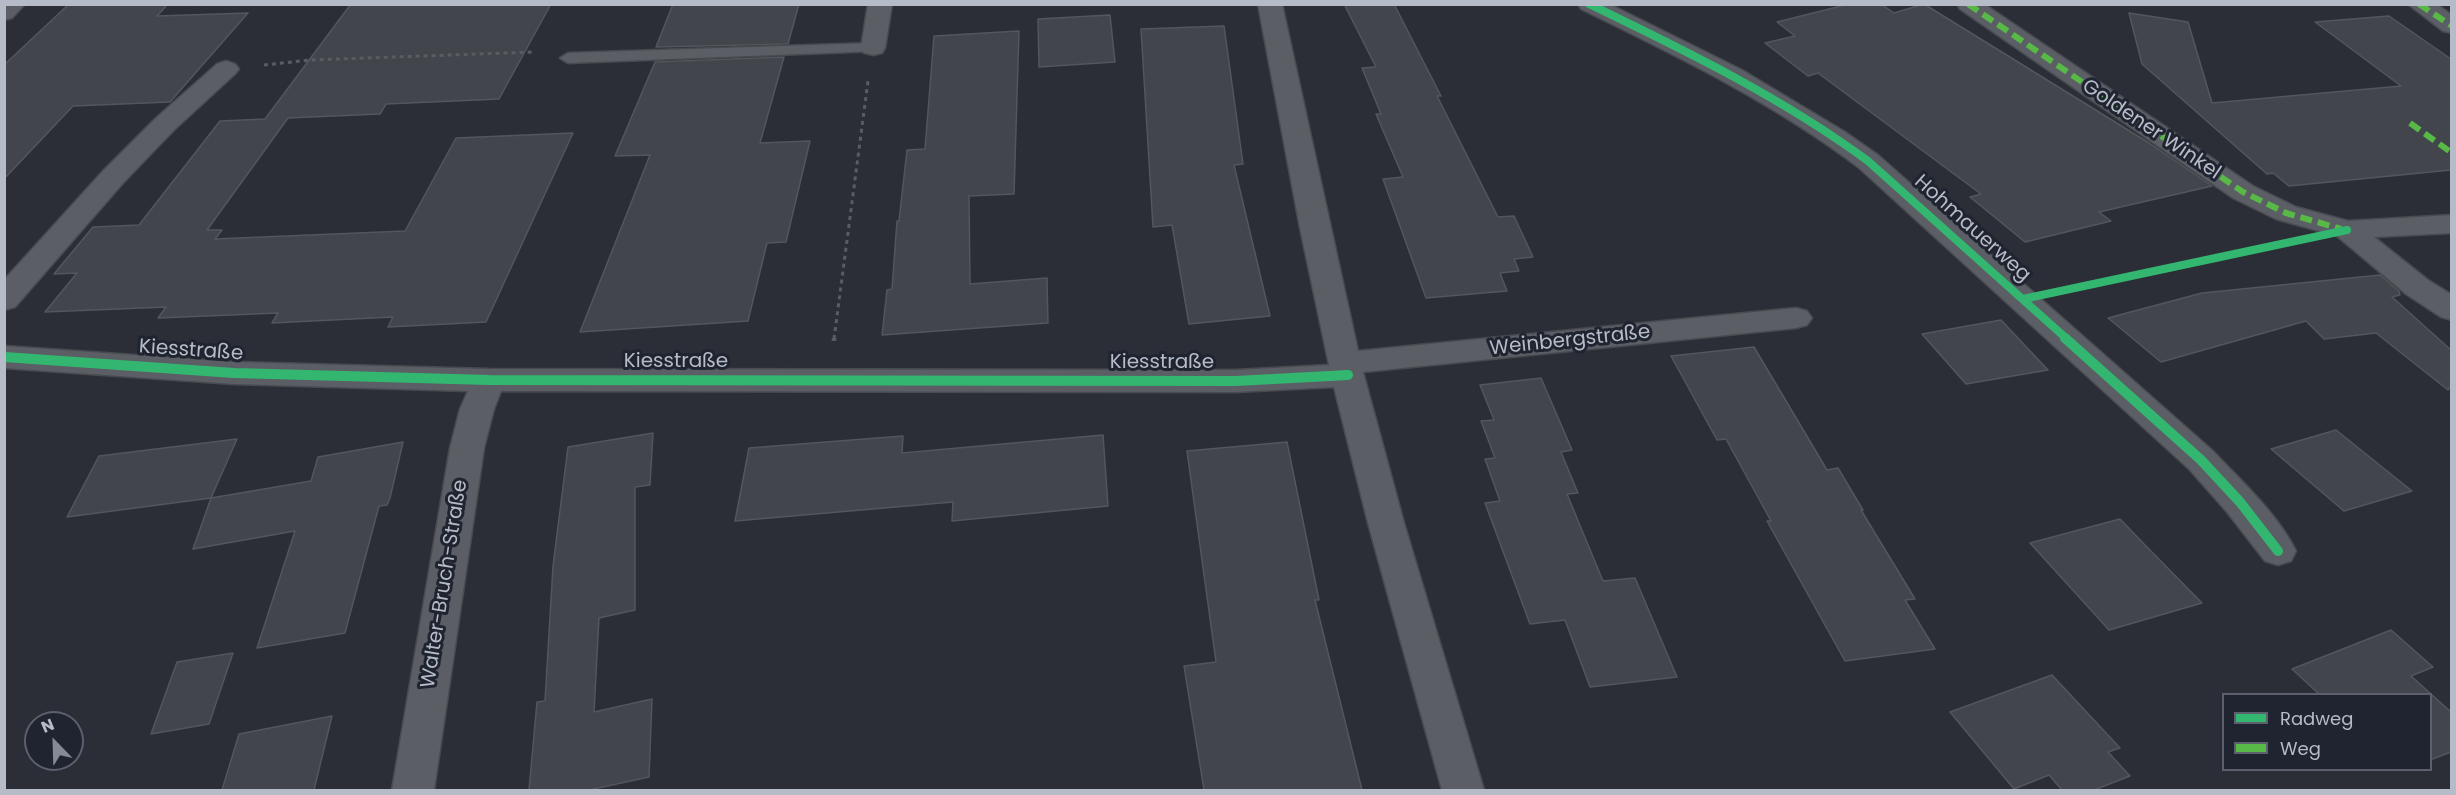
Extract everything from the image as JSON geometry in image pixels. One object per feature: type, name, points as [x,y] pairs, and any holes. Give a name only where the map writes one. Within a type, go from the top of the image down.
[{"type":"street","points":[[4,13],[14,4]]},
{"type":"street","points":[[873,48],[880,4]]},
{"type":"street","points":[[1270,4],[1314,229],[1346,369],[1463,790]]},
{"type":"street","name":"Hohmauerweg","points":[[1588,4],[1776,98],[1811,119],[1868,161],[2200,460],[2240,502],[2278,551]]},
{"type":"street","name":"Goldener Winkel","points":[[1968,4],[2243,192],[2286,213],[2347,230]]},
{"type":"street","points":[[2419,4],[2451,26]]},
{"type":"street","points":[[4,300],[113,177],[165,124],[226,69]]},
{"type":"street","points":[[2347,230],[2451,224]]},
{"type":"street","points":[[2347,230],[2417,287],[2451,310]]},
{"type":"street","name":"Weinbergstraße","points":[[1346,369],[1796,318]]},
{"type":"street","name":"Kiesstraße","points":[[4,357],[234,373],[489,380],[1236,381],[1346,369]]},
{"type":"street","name":"Walter-Bruch-Straße","points":[[413,790],[467,448],[477,409],[489,380]]},
{"type":"lane","points":[[568,58],[873,48]]},
{"type":"path","points":[[829,381],[873,48]]},
{"type":"path","points":[[226,69],[310,60],[536,52],[568,58]]},
{"type":"building","points":[[69,4],[168,4],[157,16],[248,13],[170,102],[73,106],[4,179],[4,65]]},
{"type":"building","points":[[351,4],[551,4],[499,99],[386,104],[380,114],[288,118],[207,230],[222,230],[215,239],[405,231],[456,138],[573,133],[486,322],[388,327],[393,317],[272,323],[278,313],[158,318],[166,307],[45,312],[77,273],[54,274],[93,227],[139,225],[220,121],[265,119]]},
{"type":"building","points":[[673,4],[799,4],[788,44],[656,47]]},
{"type":"building","points":[[1344,4],[1394,4],[1441,96],[1437,96],[1498,217],[1514,216],[1533,257],[1514,259],[1519,271],[1500,273],[1507,291],[1426,298],[1383,179],[1403,177],[1376,114],[1381,114],[1362,68],[1376,67]]},
{"type":"building","points":[[1849,4],[1881,4],[1894,13],[1924,4],[2149,143],[2212,186],[2099,212],[2111,221],[2025,242],[1970,197],[1981,194],[1818,73],[1808,76],[1765,43],[1795,36],[1777,22]]},
{"type":"building","points":[[2129,13],[2188,22],[2212,103],[2401,86],[2315,22],[2389,16],[2451,59],[2451,170],[2289,186],[2273,173],[2267,174],[2142,64]]},
{"type":"building","points":[[1110,15],[1115,62],[1039,67],[1038,19]]},
{"type":"building","points":[[1224,26],[1243,164],[1234,165],[1270,316],[1189,324],[1172,225],[1153,227],[1141,29]]},
{"type":"building","points":[[1019,31],[1014,194],[969,196],[970,284],[1047,278],[1048,323],[882,335],[887,290],[892,289],[897,221],[899,221],[907,150],[925,149],[934,36]]},
{"type":"building","points":[[784,57],[760,143],[810,141],[786,242],[767,243],[748,321],[580,332],[650,155],[615,156],[655,62]]},
{"type":"building","points":[[2380,275],[2399,291],[2400,295],[2392,297],[2451,350],[2451,385],[2448,390],[2376,333],[2324,339],[2306,321],[2161,362],[2108,318],[2202,293]]},
{"type":"building","points":[[2001,320],[2048,370],[1966,384],[1922,334]]},
{"type":"building","points":[[1754,347],[1827,470],[1838,468],[1915,599],[1905,600],[1935,649],[1845,661],[1767,521],[1771,521],[1726,439],[1717,440],[1671,356]]},
{"type":"building","points":[[1541,378],[1572,450],[1561,452],[1578,493],[1567,494],[1603,581],[1635,578],[1677,677],[1590,687],[1565,620],[1530,624],[1485,503],[1500,501],[1485,459],[1495,458],[1481,421],[1494,420],[1480,385]]},
{"type":"building","points":[[2336,430],[2412,491],[2344,511],[2271,449]]},
{"type":"building","points":[[653,433],[650,485],[635,487],[635,610],[599,618],[594,712],[652,699],[649,777],[589,790],[529,790],[537,702],[545,701],[553,566],[568,447]]},
{"type":"building","points":[[1103,435],[1108,506],[952,521],[953,502],[735,521],[749,448],[903,436],[902,453]]},
{"type":"building","points":[[237,439],[211,498],[67,517],[99,456]]},
{"type":"building","points":[[403,442],[390,498],[387,505],[379,506],[345,633],[257,648],[295,531],[193,549],[211,498],[311,481],[318,457]]},
{"type":"building","points":[[1287,442],[1319,600],[1315,600],[1362,790],[1204,790],[1184,666],[1216,662],[1187,451]]},
{"type":"building","points":[[2120,519],[2202,603],[2109,630],[2030,543]]},
{"type":"building","points":[[2391,630],[2433,667],[2411,676],[2430,693],[2318,693],[2292,669]]},
{"type":"building","points":[[233,653],[209,724],[151,734],[177,662]]},
{"type":"building","points":[[2052,675],[2120,748],[2108,752],[2130,776],[2094,790],[2062,790],[2049,775],[2014,789],[1950,712]]},
{"type":"building","points":[[2432,695],[2451,712],[2451,752],[2432,759]]},
{"type":"building","points":[[332,716],[314,790],[222,790],[239,734]]},
{"type":"marked path","points":[[1968,4],[2243,192],[2286,213],[2341,229]]},
{"type":"marked path","points":[[2419,4],[2452,26]]},
{"type":"marked path","points":[[2410,123],[2452,153]]},
{"type":"cycle path","points":[[1589,4],[1733,75],[1802,115],[1868,161],[2201,460],[2240,502],[2278,551]]},
{"type":"cycle path","points":[[2023,299],[2347,230]]},
{"type":"cycle path","points":[[4,357],[234,373],[489,380],[1236,381],[1348,375]]}]
